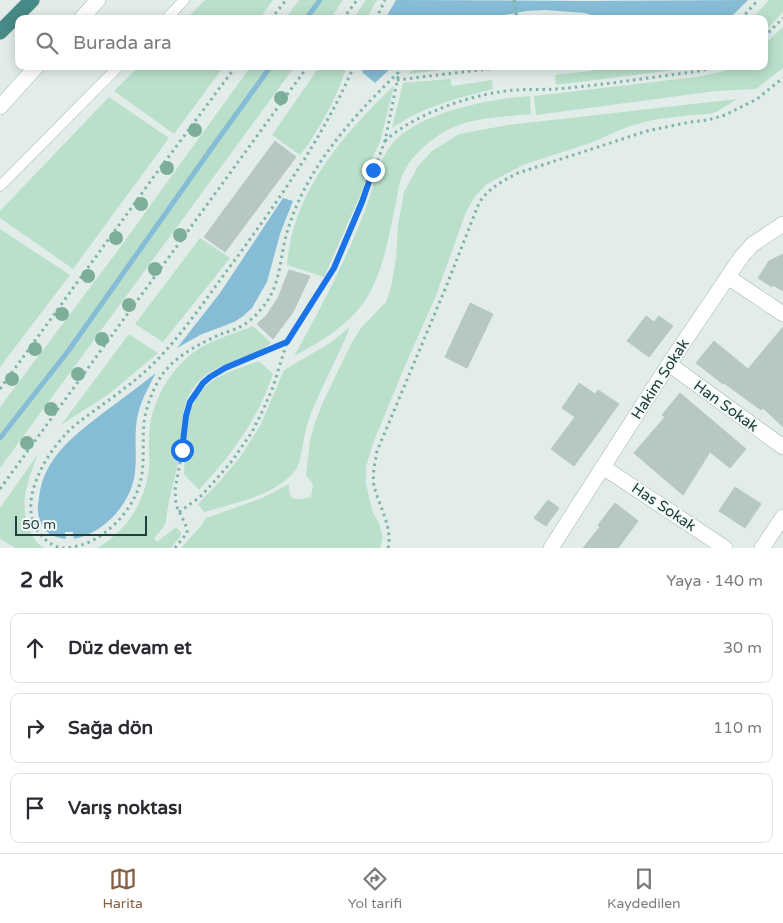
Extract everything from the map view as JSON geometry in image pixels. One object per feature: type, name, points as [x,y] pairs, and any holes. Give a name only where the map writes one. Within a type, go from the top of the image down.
[{"type":"highway","points":[[17,15],[32,0]]},
{"type":"highway","points":[[0,32],[15,17]]},
{"type":"street","points":[[85,15],[98,0]]},
{"type":"street","points":[[0,107],[33,70]]},
{"type":"street","name":"Hakim Sokak","points":[[551,548],[669,364],[742,256],[753,244],[783,224]]},
{"type":"street","points":[[728,277],[783,314]]},
{"type":"street","name":"Han Sokak","points":[[669,364],[783,447]]},
{"type":"street","name":"Has Sokak","points":[[603,467],[725,548]]},
{"type":"street","points":[[762,548],[783,517]]},
{"type":"lane","points":[[170,15],[184,0]]},
{"type":"lane","points":[[0,186],[115,70]]},
{"type":"path","points":[[275,15],[286,0]]},
{"type":"path","points":[[346,15],[357,0]]},
{"type":"path","points":[[378,15],[385,0]]},
{"type":"path","points":[[514,0],[516,15]]},
{"type":"path","points":[[745,15],[758,0]]},
{"type":"path","points":[[768,33],[783,18]]},
{"type":"path","points":[[0,388],[233,70]]},
{"type":"path","points":[[0,489],[305,70]]},
{"type":"path","points":[[352,70],[330,118],[316,142],[242,250],[186,325],[156,361],[66,433],[46,460],[36,479],[32,508],[33,521],[37,529],[49,542],[61,548],[81,545],[104,534],[117,523],[134,499],[142,478],[144,424],[148,404],[165,372],[188,351],[201,343],[248,322],[269,299],[276,284],[288,227],[306,185],[329,149],[399,72]]},
{"type":"path","points":[[397,80],[471,70]]},
{"type":"path","points":[[385,142],[394,133],[408,124],[438,110],[472,98],[518,90],[555,90],[704,70]]},
{"type":"path","points":[[179,512],[212,484],[232,461],[252,432],[273,388],[287,342],[334,268],[385,142],[399,72]]},
{"type":"path","points":[[388,548],[389,533],[374,485],[373,473],[377,451],[479,203],[486,192],[518,173],[647,131],[725,115],[757,99],[783,78]]},
{"type":"path","points":[[176,548],[187,532],[175,499],[175,490],[186,416],[190,402],[195,393],[210,377],[225,368],[287,342]]},
{"type":"green space","points":[[205,0],[273,0],[262,15],[190,15]]},
{"type":"green space","points":[[299,0],[343,0],[333,15],[288,15]]},
{"type":"green space","points":[[366,0],[377,0],[368,15],[356,15]]},
{"type":"green space","points":[[769,0],[783,0],[783,12],[768,28],[768,15],[756,15]]},
{"type":"green space","points":[[783,27],[783,68],[756,89],[716,91],[536,115],[534,96],[696,77],[725,70],[768,70],[768,41]]},
{"type":"green space","points":[[135,70],[221,70],[174,134],[114,91]]},
{"type":"green space","points":[[248,70],[292,70],[0,468],[0,407],[116,253]]},
{"type":"green space","points":[[317,70],[345,70],[327,112],[300,155],[272,135]]},
{"type":"green space","points":[[412,70],[442,70],[408,74]]},
{"type":"green space","points":[[674,70],[556,85],[555,75],[592,71]]},
{"type":"green space","points":[[450,79],[452,86],[492,80],[493,89],[428,109],[392,128],[403,83]]},
{"type":"green space","points":[[394,86],[380,142],[371,161],[362,191],[324,277],[287,265],[291,237],[301,207],[322,169],[363,116]]},
{"type":"green space","points":[[530,96],[531,114],[489,118],[459,125],[449,129],[424,146],[413,158],[401,177],[384,257],[368,295],[354,314],[339,328],[294,356],[342,264],[359,227],[379,167],[392,144],[419,123],[456,109],[495,100]]},
{"type":"green space","points":[[109,97],[169,138],[73,269],[0,218],[0,211]]},
{"type":"green space","points":[[737,99],[710,114],[652,120],[627,127],[590,143],[523,165],[487,184],[475,196],[466,212],[435,298],[372,446],[366,467],[366,484],[373,513],[379,523],[383,538],[380,548],[181,548],[206,518],[262,498],[289,484],[290,494],[294,499],[311,497],[313,484],[306,475],[310,440],[315,423],[351,344],[361,328],[386,302],[396,259],[398,225],[404,192],[418,166],[432,151],[459,134],[508,125]]},
{"type":"green space","points":[[0,229],[70,275],[0,367]]},
{"type":"green space","points":[[200,238],[230,258],[163,342],[135,324]]},
{"type":"green space","points":[[253,326],[271,343],[255,354],[222,366],[206,375],[197,383],[186,402],[178,464],[166,521],[163,528],[154,538],[157,542],[176,527],[181,532],[180,537],[171,548],[97,548],[108,541],[126,524],[139,504],[147,481],[149,468],[150,423],[156,402],[173,373],[195,351],[219,339]]},
{"type":"green space","points":[[350,327],[311,412],[299,463],[294,472],[275,488],[264,493],[204,512],[198,504],[241,456],[261,424],[284,370],[330,343]]},
{"type":"green space","points":[[129,334],[158,353],[109,394],[61,425]]},
{"type":"green space","points":[[259,361],[273,374],[267,391],[251,422],[233,450],[199,490],[184,474],[186,436],[190,411],[195,400],[212,381],[229,372]]},
{"type":"green space","points":[[38,454],[26,489],[24,507],[31,533],[44,548],[16,548],[0,539],[0,508]]},
{"type":"water","points":[[396,0],[748,0],[733,15],[591,15],[546,10],[505,15],[387,15]]},
{"type":"water","points":[[363,70],[389,70],[375,83],[362,72]]},
{"type":"water","points":[[283,198],[293,201],[280,234],[267,282],[252,308],[234,322],[200,335],[177,348],[220,293]]},
{"type":"water","points":[[156,373],[138,413],[135,473],[128,496],[122,506],[105,524],[85,536],[74,539],[73,532],[65,532],[66,539],[48,533],[41,522],[38,505],[42,483],[54,458],[73,437]]},
{"type":"building","points":[[275,141],[296,157],[225,252],[204,237]]},
{"type":"building","points":[[783,254],[783,291],[773,285],[772,287],[758,278],[769,261]]},
{"type":"building","points":[[289,270],[310,276],[293,312],[273,339],[257,324],[266,316],[278,298]]},
{"type":"building","points":[[470,303],[493,314],[467,368],[445,357]]},
{"type":"building","points":[[646,316],[654,322],[659,316],[673,326],[649,357],[627,341]]},
{"type":"building","points":[[783,327],[783,427],[763,408],[761,410],[696,363],[714,341],[748,369]]},
{"type":"building","points":[[579,383],[595,394],[598,390],[619,404],[574,466],[551,449],[575,417],[562,408]]},
{"type":"building","points":[[680,393],[746,449],[730,468],[710,452],[683,495],[634,453],[665,417],[662,415]]},
{"type":"building","points":[[735,487],[761,504],[745,528],[719,511]]},
{"type":"building","points":[[548,500],[559,508],[546,526],[534,518]]},
{"type":"building","points":[[615,503],[638,521],[618,548],[583,548],[600,527],[598,525]]},
{"type":"waterway","points":[[309,15],[320,0]]},
{"type":"waterway","points":[[0,438],[69,350],[268,70]]},
{"type":"route","points":[[182,450],[184,428],[190,402],[203,383],[225,368],[287,342],[334,268],[362,202],[373,170]]}]
